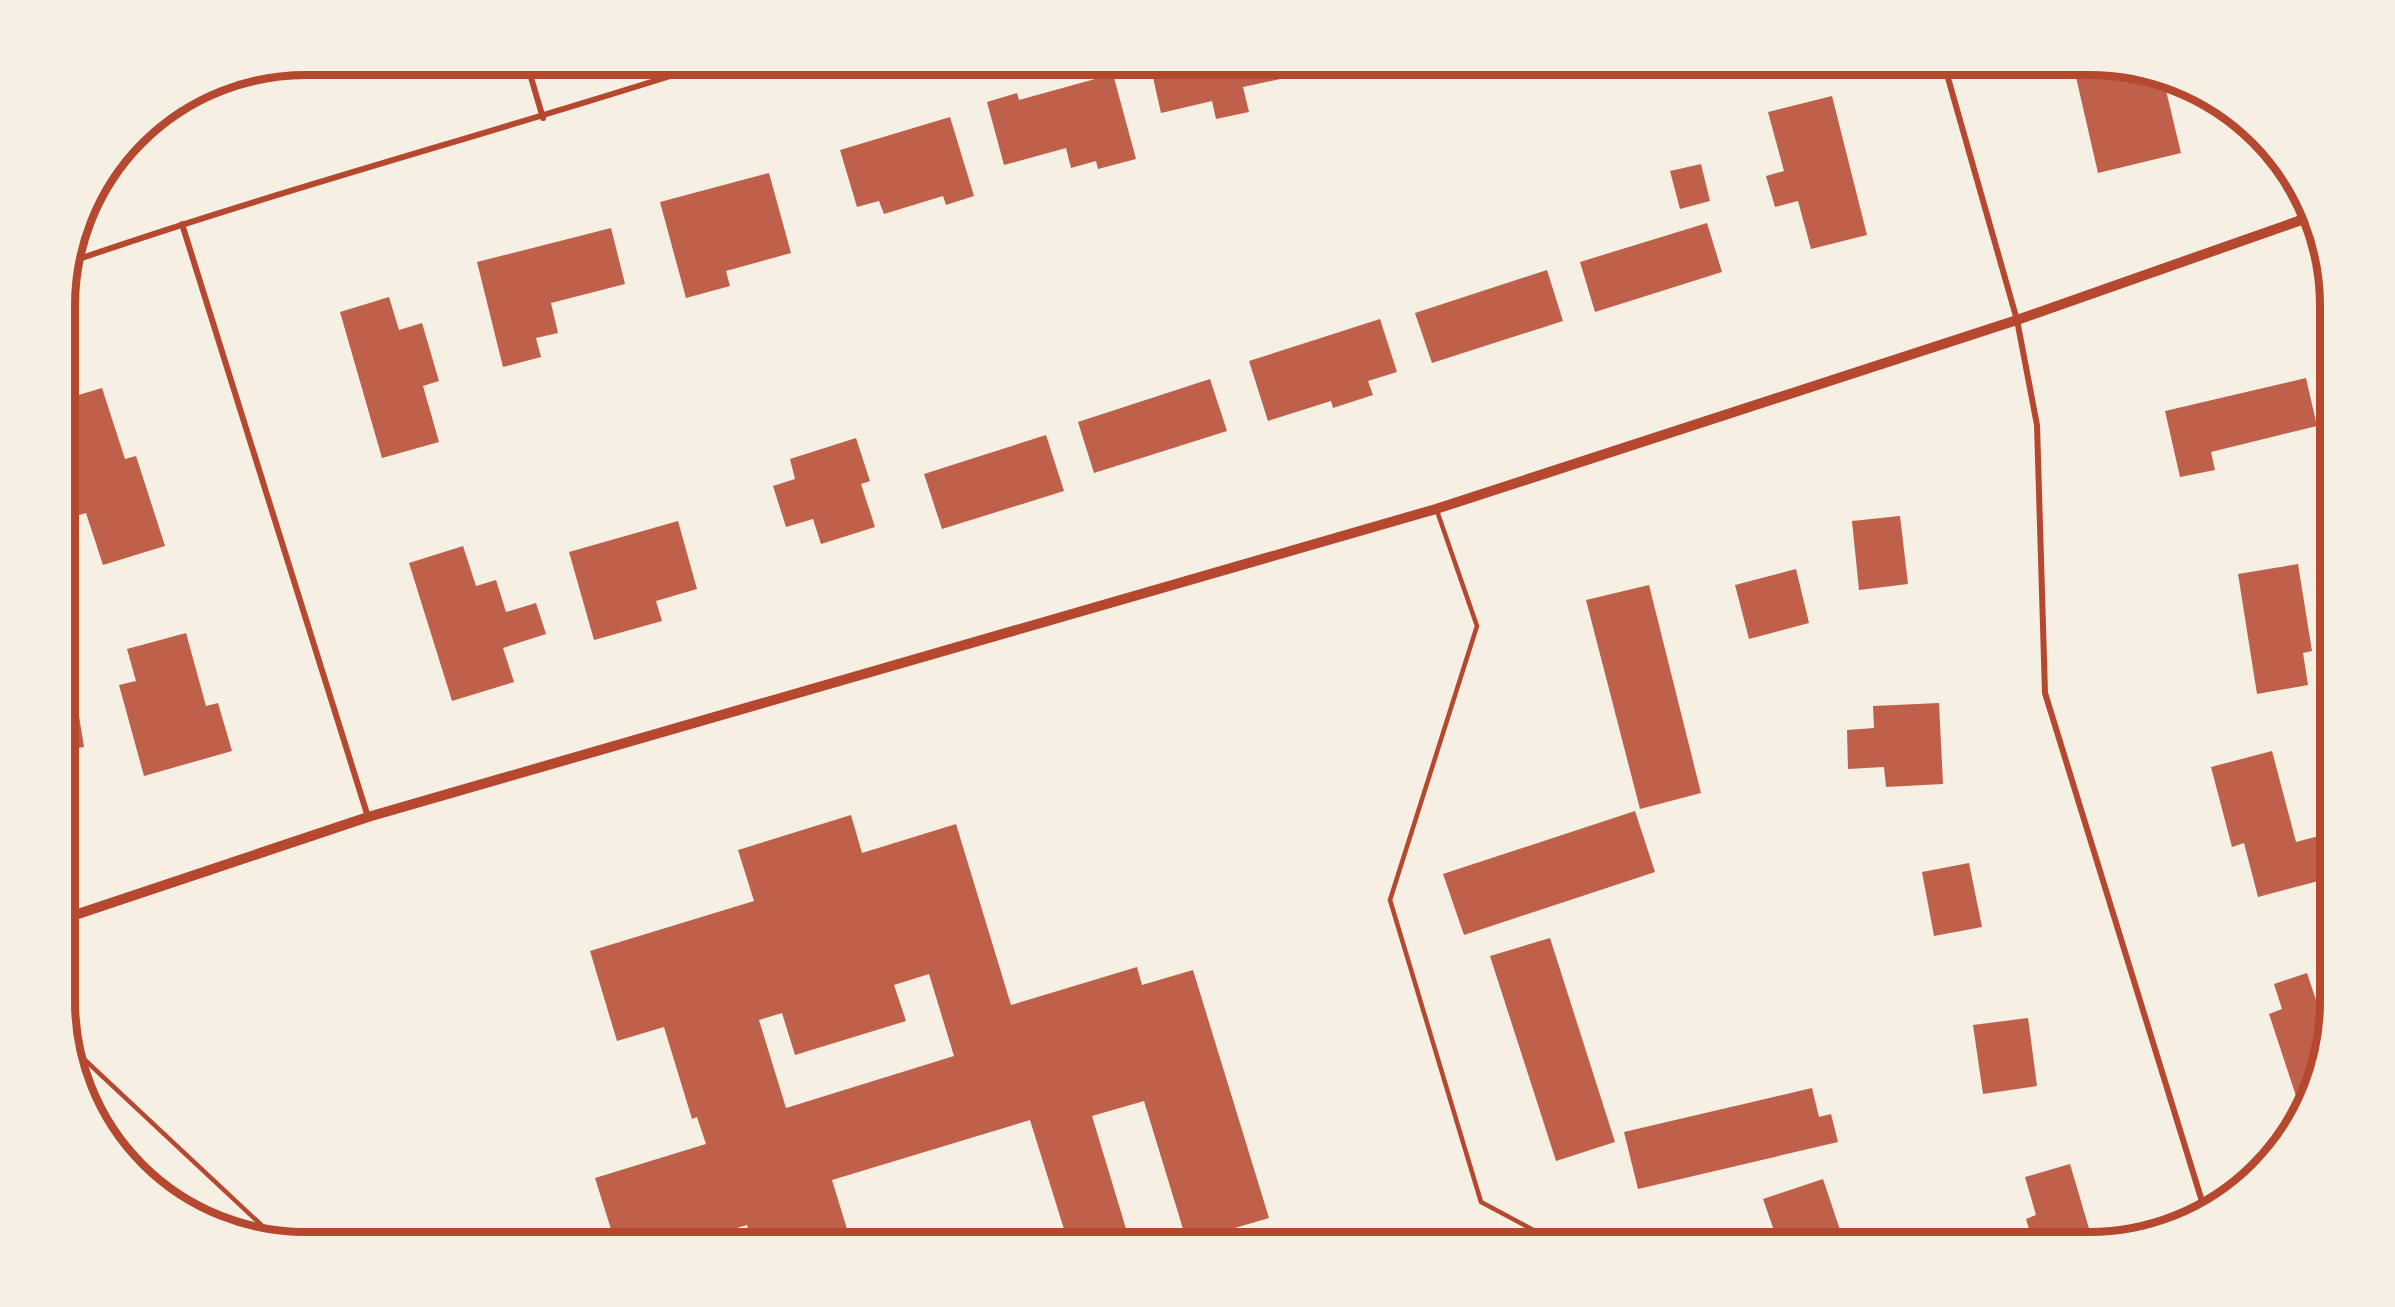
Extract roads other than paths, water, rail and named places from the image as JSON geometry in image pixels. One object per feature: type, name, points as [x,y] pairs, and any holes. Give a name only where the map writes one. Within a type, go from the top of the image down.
[{"type":"street","points":[[530,75],[543,118]]},
{"type":"street","points":[[80,259],[182,224],[543,118],[674,75]]},
{"type":"street","points":[[1947,75],[2017,320],[2037,425],[2044,693],[2202,1202]]},
{"type":"street","points":[[75,915],[368,817],[1436,509],[2017,320],[2303,220]]},
{"type":"street","points":[[182,224],[368,817]]},
{"type":"lane","points":[[1436,509],[1477,626],[1390,900],[1481,1202],[1537,1232]]},
{"type":"lane","points":[[82,1057],[265,1229]]}]
